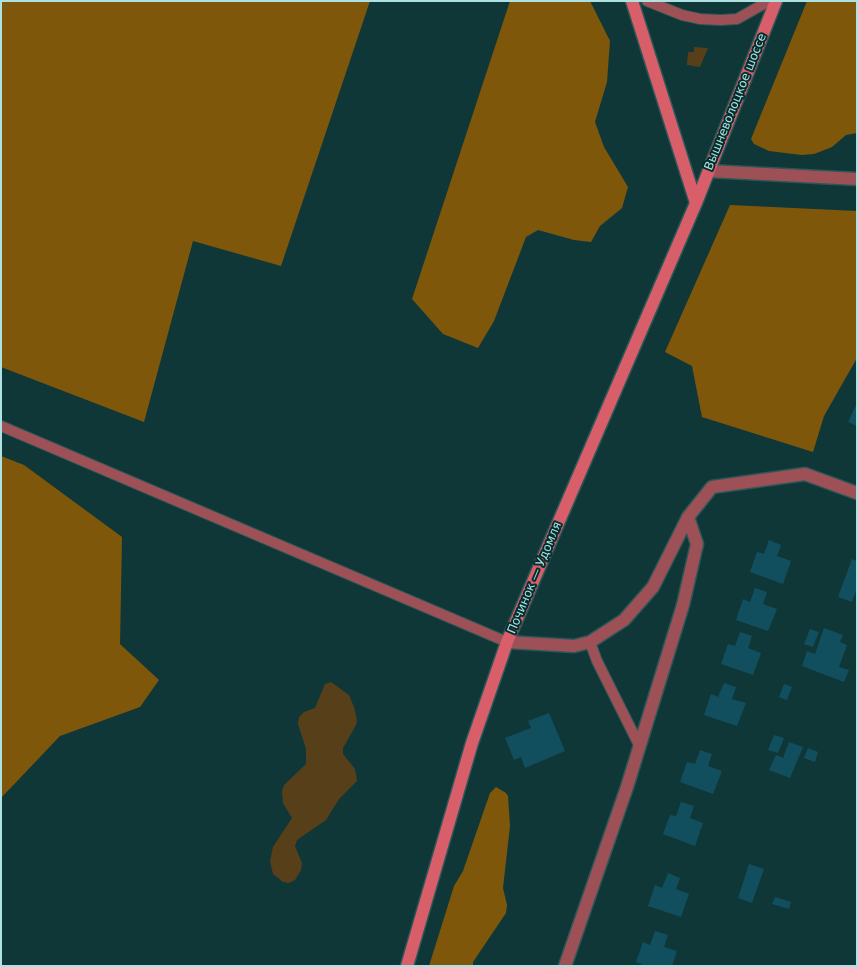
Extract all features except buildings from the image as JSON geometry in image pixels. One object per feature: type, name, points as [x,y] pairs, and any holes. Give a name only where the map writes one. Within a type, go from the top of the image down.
[{"type":"main road","points":[[632,1],[696,203]]},
{"type":"main road","name":"Вышневолоцкое шоссе","points":[[696,203],[776,1]]},
{"type":"main road","name":"Починок — Удомля","points":[[407,966],[472,743],[507,642],[696,203]]},
{"type":"street","points":[[709,171],[857,179]]},
{"type":"street","points":[[507,642],[574,646],[590,642],[624,620],[653,587],[688,518],[712,487],[805,474],[857,493]]},
{"type":"street","points":[[564,966],[640,747],[683,605],[697,544],[688,518]]},
{"type":"lane","points":[[647,1],[682,15],[700,19],[720,20],[737,19],[769,1]]},
{"type":"lane","points":[[1,426],[507,642]]},
{"type":"lane","points":[[590,642],[597,661],[640,747]]},
{"type":"shaded area","points":[[1,1],[370,1],[281,266],[193,241],[144,422],[1,367]]},
{"type":"shaded area","points":[[510,1],[590,1],[610,41],[607,82],[595,122],[604,147],[628,187],[622,208],[600,226],[591,242],[574,240],[538,230],[526,237],[494,321],[478,348],[443,334],[412,299]]},
{"type":"shaded area","points":[[807,1],[857,1],[857,133],[846,135],[832,147],[814,154],[802,155],[769,151],[754,144],[751,139]]},
{"type":"shaded area","points":[[694,47],[708,48],[700,67],[687,65],[688,52],[694,52]]},
{"type":"shaded area","points":[[730,205],[857,211],[857,358],[824,416],[813,452],[702,417],[692,366],[665,352]]},
{"type":"shaded area","points":[[1,456],[24,465],[122,537],[120,644],[159,680],[140,707],[60,736],[1,798]]},
{"type":"shaded area","points":[[331,682],[349,695],[354,707],[357,720],[356,725],[343,748],[343,754],[355,769],[357,781],[339,799],[326,820],[297,840],[295,846],[302,863],[301,870],[295,880],[289,883],[283,882],[273,874],[270,861],[273,847],[292,818],[283,803],[282,791],[284,785],[306,764],[306,749],[298,724],[299,717],[304,712],[315,708],[325,684]]},
{"type":"shaded area","points":[[496,787],[508,796],[510,826],[503,888],[507,905],[506,913],[473,962],[473,966],[429,966],[454,886],[463,871],[490,793]]}]
